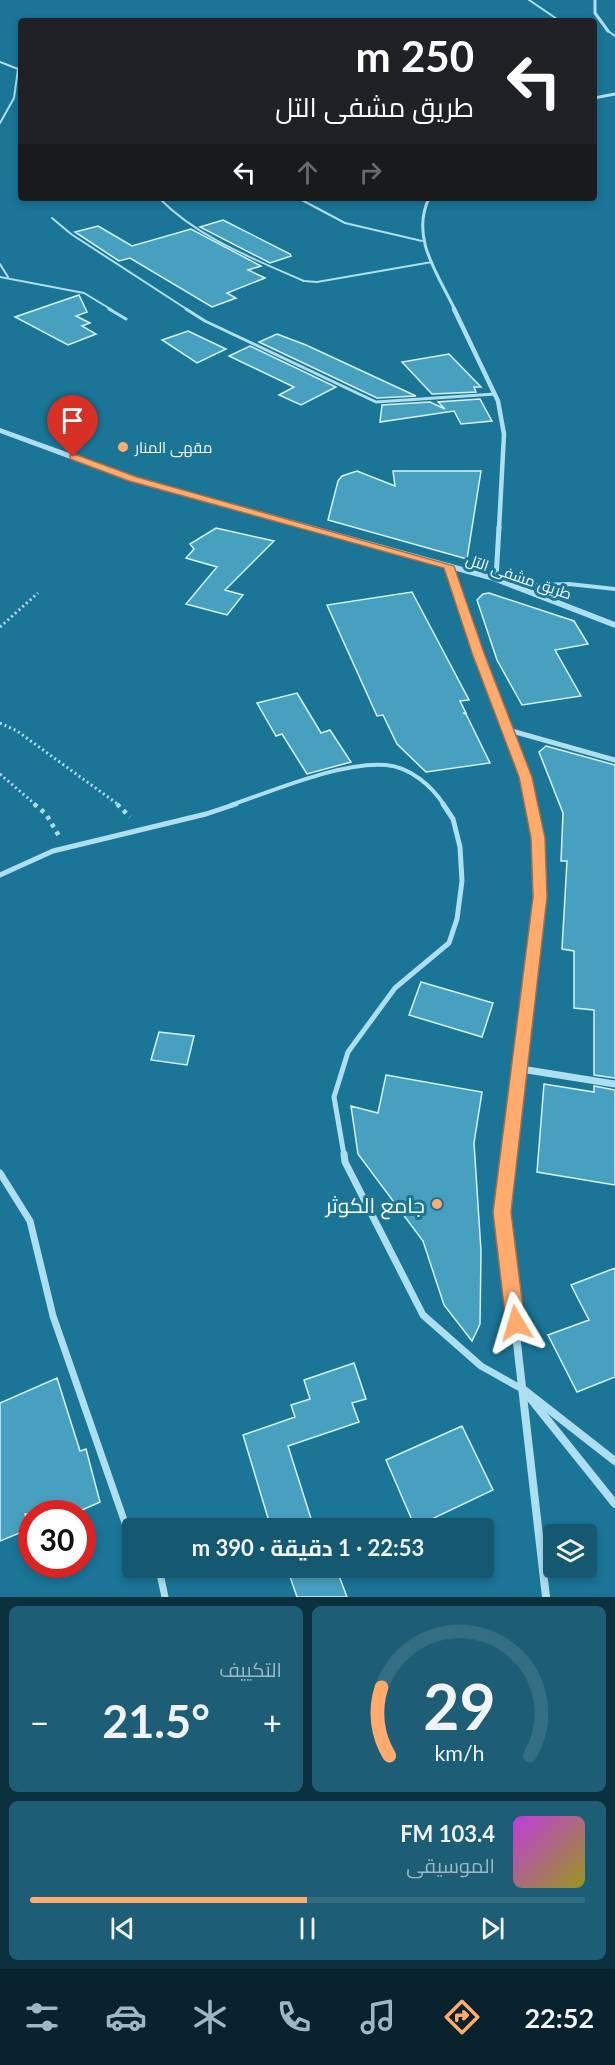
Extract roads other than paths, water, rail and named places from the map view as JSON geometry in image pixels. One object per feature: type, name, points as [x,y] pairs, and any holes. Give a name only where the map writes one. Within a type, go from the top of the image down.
[{"type":"street","points":[[593,0],[592,7],[596,18]]},
{"type":"street","points":[[597,19],[608,31]]},
{"type":"street","points":[[597,97],[615,94]]},
{"type":"street","points":[[428,201],[423,211],[422,241],[495,394],[504,434],[496,579]]},
{"type":"street","name":"طريق مشفى التل","points":[[0,430],[133,479],[496,579],[615,625]]},
{"type":"street","points":[[449,566],[526,777],[538,838],[540,897],[502,1212],[546,1597]]},
{"type":"street","points":[[508,730],[615,760]]},
{"type":"street","points":[[521,1069],[615,1084]]},
{"type":"street","points":[[524,1390],[615,1461]]},
{"type":"street","points":[[524,1390],[615,1504]]},
{"type":"lane","points":[[529,0],[556,18]]},
{"type":"lane","points":[[608,31],[615,36]]},
{"type":"lane","points":[[0,62],[18,69],[18,89],[11,108],[0,123]]},
{"type":"lane","points":[[162,201],[171,211],[208,234],[304,281],[317,282],[432,262]]},
{"type":"lane","points":[[304,201],[345,223],[422,241]]},
{"type":"lane","points":[[52,218],[71,234],[205,321],[376,402],[389,403],[495,394]]},
{"type":"lane","points":[[0,264],[8,277]]},
{"type":"lane","points":[[0,277],[48,288],[84,293],[126,319]]},
{"type":"lane","points":[[514,586],[568,584],[615,589]]},
{"type":"lane","points":[[0,875],[60,849],[206,814],[297,783],[361,765],[388,765],[413,775],[434,790],[453,819],[460,847],[462,880],[457,920],[449,942],[395,988],[348,1052],[334,1097],[345,1162],[423,1315],[481,1366],[524,1390]]},
{"type":"lane","points":[[0,1173],[30,1221],[53,1316],[123,1518]]},
{"type":"lane","points":[[161,1578],[165,1597]]},
{"type":"place","name":"مقهى المنار","points":[[123,447]]},
{"type":"place","name":"جامع الكوثر","points":[[437,1204]]}]
